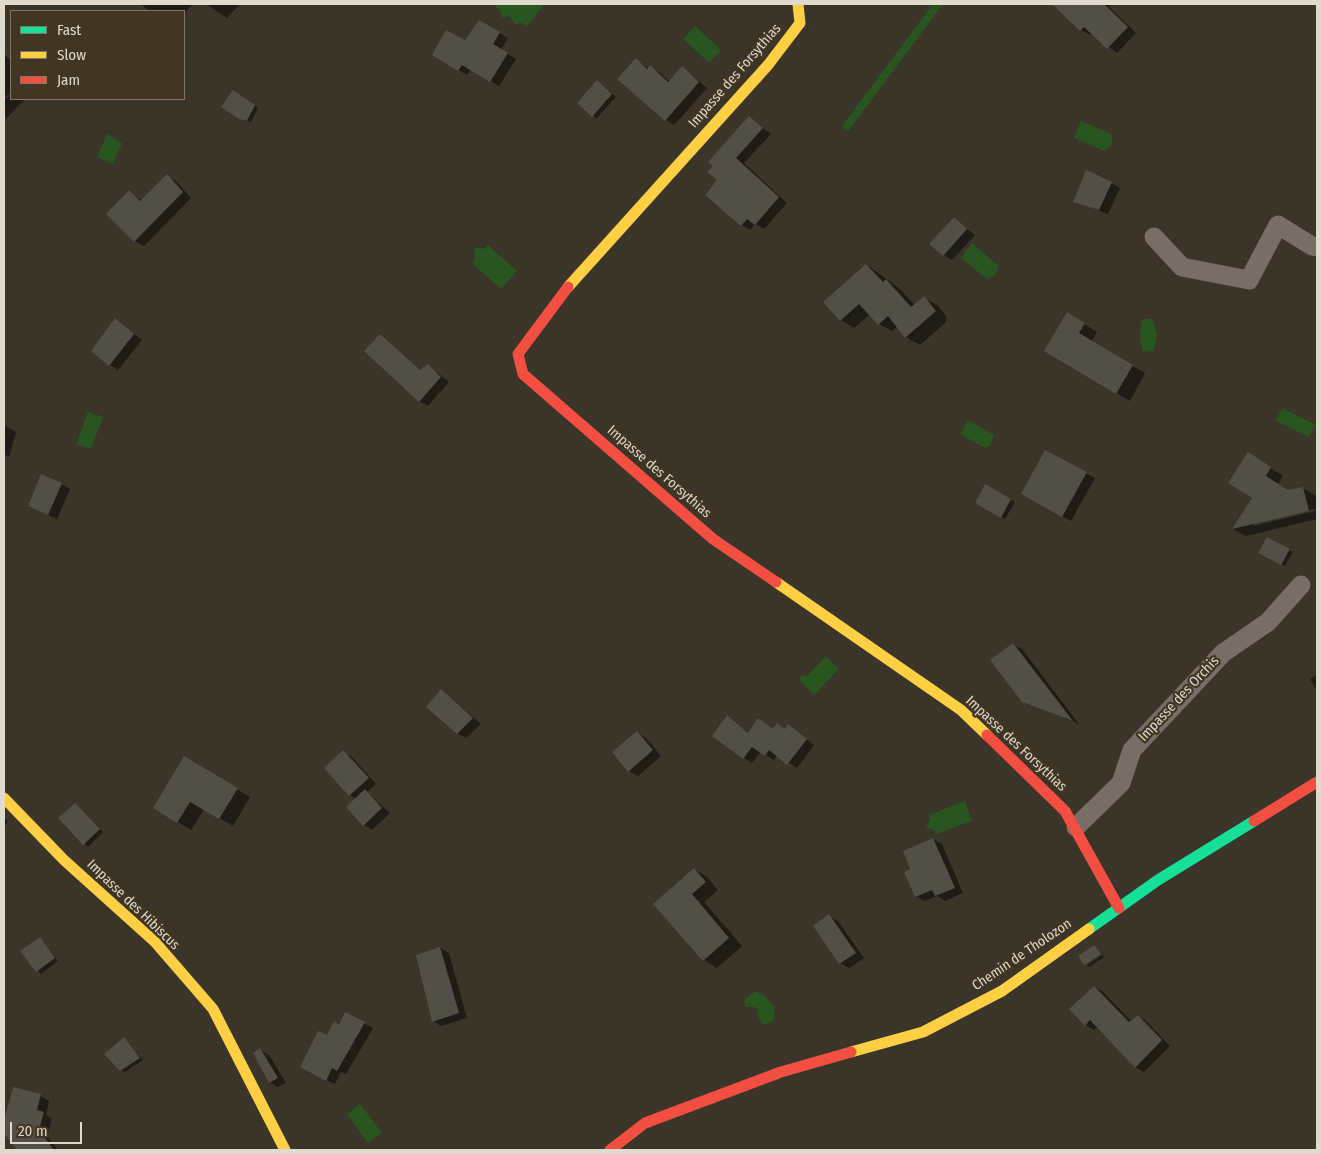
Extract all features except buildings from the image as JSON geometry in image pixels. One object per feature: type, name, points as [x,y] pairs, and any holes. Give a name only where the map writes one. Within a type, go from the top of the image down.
[{"type":"street","name":"Impasse des Forsythias","points":[[798,4],[800,23],[768,65],[574,280],[518,354],[523,374],[713,539],[961,710],[1065,811],[1076,827],[1119,908]]},
{"type":"street","points":[[1154,237],[1182,267],[1249,280],[1278,225],[1312,246],[1317,247]]},
{"type":"street","name":"Impasse des Orchis","points":[[1076,827],[1121,783],[1132,750],[1223,653],[1268,622],[1301,585]]},
{"type":"street","name":"Chemin de Tholozon","points":[[610,1150],[645,1123],[780,1072],[923,1032],[1002,991],[1158,880],[1317,782]]},
{"type":"street","name":"Impasse des Hibiscus","points":[[4,798],[64,860],[154,942],[213,1009],[285,1150]]},
{"type":"shaded area","points":[[497,4],[544,4],[527,27],[522,23],[515,24],[509,16],[502,18],[500,10],[495,7]]},
{"type":"shaded area","points":[[695,26],[721,50],[709,63],[683,39]]},
{"type":"shaded area","points":[[1081,121],[1111,134],[1113,144],[1104,151],[1074,138]]},
{"type":"shaded area","points":[[107,134],[122,143],[113,164],[97,157]]},
{"type":"shaded area","points":[[972,243],[999,266],[995,275],[987,279],[961,258]]},
{"type":"shaded area","points":[[488,245],[517,271],[501,289],[472,263],[475,259],[474,250],[477,247],[484,249]]},
{"type":"shaded area","points":[[1142,319],[1153,319],[1157,335],[1154,351],[1143,352],[1140,336]]},
{"type":"shaded area","points":[[1282,408],[1316,425],[1309,437],[1276,421]]},
{"type":"shaded area","points":[[88,412],[103,417],[91,449],[76,444]]},
{"type":"shaded area","points":[[968,420],[994,435],[990,446],[985,448],[960,434]]},
{"type":"shaded area","points":[[826,656],[839,669],[814,695],[801,682],[800,678],[802,675],[807,676]]},
{"type":"shaded area","points":[[965,801],[972,821],[936,834],[934,830],[926,827],[930,820],[929,815]]},
{"type":"shaded area","points":[[755,991],[764,995],[775,1008],[773,1021],[767,1024],[763,1024],[758,1017],[758,1010],[754,1007],[746,1007],[744,1003],[745,999]]},
{"type":"shaded area","points":[[360,1104],[382,1133],[368,1143],[347,1114]]},
{"type":"waterway","points":[[847,126],[938,4]]},
{"type":"traffic: fast","points":[[1089,929],[1158,880],[1254,821]]},
{"type":"traffic: slow","points":[[568,287],[768,65],[800,23],[798,4]]},
{"type":"traffic: slow","points":[[776,582],[961,710],[987,735]]},
{"type":"traffic: slow","points":[[4,798],[64,860],[155,942],[213,1009],[285,1150]]},
{"type":"traffic: slow","points":[[851,1052],[923,1032],[1002,991],[1089,929]]},
{"type":"traffic: jam","points":[[568,287],[518,354],[523,374],[713,539],[776,582]]},
{"type":"traffic: jam","points":[[987,735],[1065,811],[1119,908]]},
{"type":"traffic: jam","points":[[1254,821],[1317,782]]},
{"type":"traffic: jam","points":[[610,1150],[645,1123],[781,1072],[851,1052]]}]
